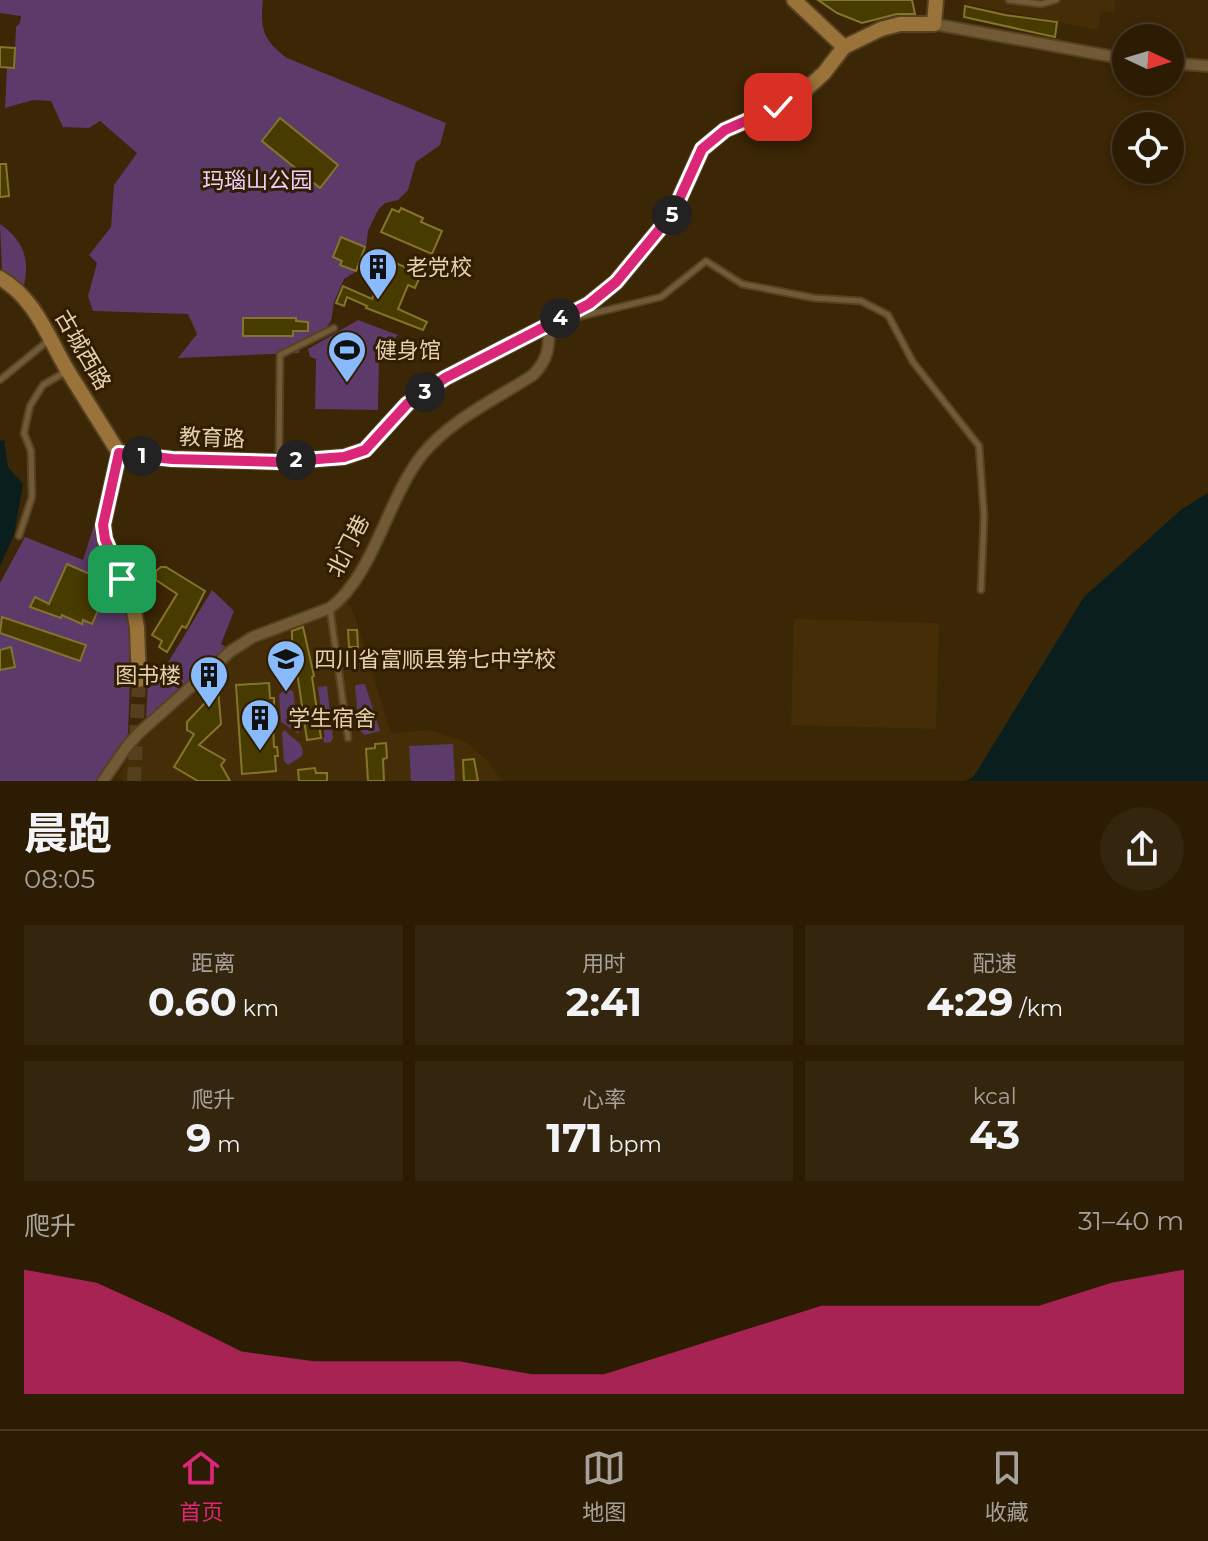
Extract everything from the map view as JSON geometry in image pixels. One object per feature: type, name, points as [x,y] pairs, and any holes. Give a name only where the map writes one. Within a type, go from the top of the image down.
[{"type":"street","points":[[794,0],[844,47],[881,29],[900,24],[934,24],[1112,56]]},
{"type":"street","points":[[934,24],[936,0]]},
{"type":"street","name":"教育路","points":[[119,453],[172,459],[279,462],[344,457],[365,450],[407,404],[445,378],[589,304],[616,282],[673,213],[702,149],[725,130],[802,93],[824,73],[844,47]]},
{"type":"street","points":[[1184,64],[1208,66]]},
{"type":"street","name":"古城西路","points":[[0,278],[20,291],[33,306],[119,453]]},
{"type":"street","name":"北门巷","points":[[103,781],[134,739],[231,651],[262,632],[330,608],[351,589],[389,509],[421,456],[445,431],[544,365],[549,350],[549,324]]},
{"type":"street","points":[[119,453],[103,525],[105,539],[133,604],[139,680]]},
{"type":"lane","points":[[1009,0],[1041,4],[1056,0]]},
{"type":"lane","points":[[549,324],[661,297],[706,261],[742,284],[814,298],[861,301],[888,315],[913,362],[979,446],[984,516],[981,590]]},
{"type":"lane","points":[[279,462],[280,355],[334,328]]},
{"type":"lane","points":[[0,380],[50,339]]},
{"type":"lane","points":[[19,536],[32,497],[31,451],[24,433],[34,395],[43,385],[68,370]]},
{"type":"lane","points":[[330,608],[348,738]]},
{"type":"shaded area","points":[[965,0],[1116,0],[1114,13],[1101,11],[1098,30],[968,4]]},
{"type":"shaded area","name":"四川省富顺县第七中学校","points":[[347,602],[355,616],[391,733],[431,730],[467,743],[487,760],[502,781],[124,781],[117,777],[136,746],[235,656],[271,636],[323,617]]},
{"type":"shaded area","points":[[794,619],[939,623],[936,729],[791,725]]},
{"type":"green space","name":"玛瑙山公园","points":[[0,0],[263,0],[265,33],[279,52],[446,123],[440,145],[416,162],[408,190],[398,200],[385,203],[378,210],[368,231],[357,271],[344,279],[334,302],[331,321],[325,329],[300,342],[299,353],[178,358],[197,334],[188,314],[93,311],[88,296],[97,263],[89,255],[111,227],[114,185],[137,153],[100,121],[89,128],[63,127],[51,101],[33,100],[5,108],[7,67],[14,67],[16,27],[21,16],[0,13]]},
{"type":"green space","points":[[0,224],[14,236],[23,250],[26,266],[24,285],[2,272]]},
{"type":"green space","points":[[358,320],[398,335],[379,359],[378,410],[315,409],[316,359],[310,357],[308,349]]},
{"type":"green space","points":[[97,516],[97,536],[103,557],[129,625],[128,734],[97,781],[0,781],[0,583],[25,537],[83,560]]},
{"type":"green space","points":[[212,590],[234,611],[221,644],[226,647],[146,719],[148,681],[155,684]]},
{"type":"green space","points":[[365,684],[380,731],[365,735],[359,730],[355,685]]},
{"type":"green space","points":[[327,686],[333,738],[331,742],[324,743],[318,687]]},
{"type":"green space","points":[[288,689],[293,691],[299,734],[281,722],[279,694]]},
{"type":"green space","points":[[285,730],[303,751],[302,756],[288,765],[284,761],[282,732]]},
{"type":"green space","points":[[453,744],[455,781],[411,781],[409,746]]},
{"type":"water","points":[[4,440],[8,467],[23,484],[14,535],[0,566],[0,441]]},
{"type":"water","points":[[1208,493],[1208,781],[966,781],[974,776],[1084,597],[1182,509]]},
{"type":"building","points":[[818,0],[912,0],[915,14],[897,14],[862,23],[837,13]]},
{"type":"building","points":[[965,6],[1057,22],[1055,37],[964,17]]},
{"type":"building","points":[[0,47],[15,48],[14,68],[0,67]]},
{"type":"building","points":[[280,118],[338,165],[320,188],[262,141]]},
{"type":"building","points":[[0,164],[6,164],[9,196],[0,197]]},
{"type":"building","points":[[401,208],[423,218],[421,222],[442,231],[432,254],[381,232],[392,209],[399,212]]},
{"type":"building","points":[[341,237],[365,247],[356,271],[340,265],[342,261],[333,257]]},
{"type":"building","name":"老党校","points":[[384,258],[421,274],[415,288],[408,285],[398,309],[427,322],[423,330],[366,308],[347,297],[344,306],[336,303],[343,286],[372,299],[383,274],[378,272]]},
{"type":"building","points":[[243,318],[296,318],[296,321],[308,322],[308,331],[293,331],[293,336],[243,336]]},
{"type":"building","points":[[67,564],[110,583],[92,624],[83,620],[82,624],[30,607],[35,597],[49,604]]},
{"type":"building","points":[[161,567],[205,591],[186,628],[182,626],[167,652],[159,647],[162,641],[152,635],[177,594],[156,580],[156,571]]},
{"type":"building","points":[[2,617],[86,645],[80,661],[0,633]]},
{"type":"building","points":[[303,627],[314,676],[321,738],[307,740],[292,638],[292,631]]},
{"type":"building","points":[[348,630],[357,630],[358,647],[349,647]]},
{"type":"building","points":[[11,647],[15,667],[0,670],[0,650]]},
{"type":"building","points":[[269,683],[270,698],[274,698],[274,747],[277,747],[278,756],[275,756],[276,771],[242,774],[236,685]]},
{"type":"building","points":[[218,689],[221,724],[199,745],[225,760],[221,765],[230,781],[198,781],[174,767],[194,734],[187,730],[187,722]]},
{"type":"building","points":[[386,743],[384,781],[368,781],[366,749]]},
{"type":"building","points":[[474,759],[478,781],[464,781],[463,760]]},
{"type":"building","points":[[315,768],[316,773],[327,773],[327,781],[299,781],[298,770]]},
{"type":"tunnel","points":[[134,781],[139,680]]},
{"type":"place","name":"老党校","points":[[378,301]]},
{"type":"place","name":"健身馆","points":[[347,384]]},
{"type":"place","name":"四川省富顺县第七中学校","points":[[286,693]]},
{"type":"place","name":"图书楼","points":[[209,709]]},
{"type":"place","name":"学生宿舍","points":[[260,752]]},
{"type":"route","points":[[122,579],[105,539],[103,525],[119,453],[172,459],[279,462],[344,457],[365,450],[407,404],[445,378],[589,304],[616,282],[673,213],[702,149],[725,130],[778,107]]}]
